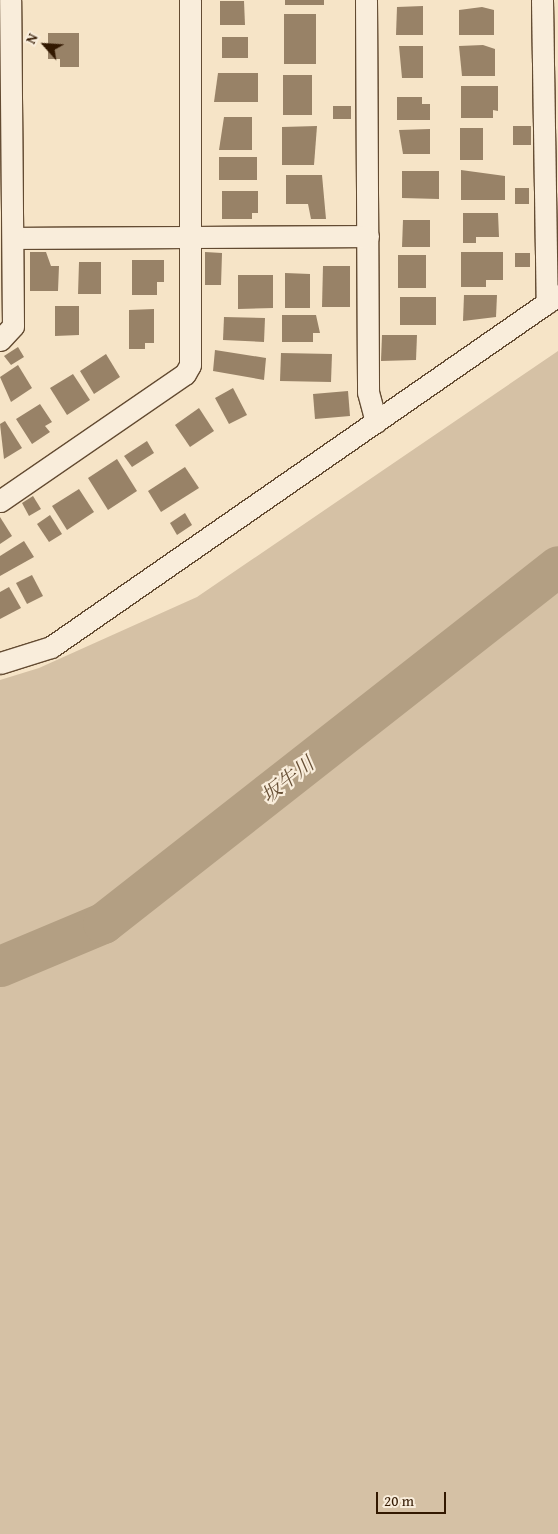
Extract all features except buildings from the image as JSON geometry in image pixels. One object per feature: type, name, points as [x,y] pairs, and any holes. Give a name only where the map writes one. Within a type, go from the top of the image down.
[{"type":"street","points":[[0,340],[13,326],[10,0]]},
{"type":"street","points":[[0,501],[185,374],[190,365],[190,0]]},
{"type":"street","points":[[366,0],[368,392],[376,422]]},
{"type":"street","points":[[0,663],[51,647],[553,299],[542,0]]},
{"type":"street","points":[[13,238],[368,236]]},
{"type":"shaded area","points":[[558,351],[558,1534],[0,1534],[0,680],[39,668],[197,597]]},
{"type":"waterway","name":"坂牛川","points":[[0,966],[103,923],[558,566]]}]
